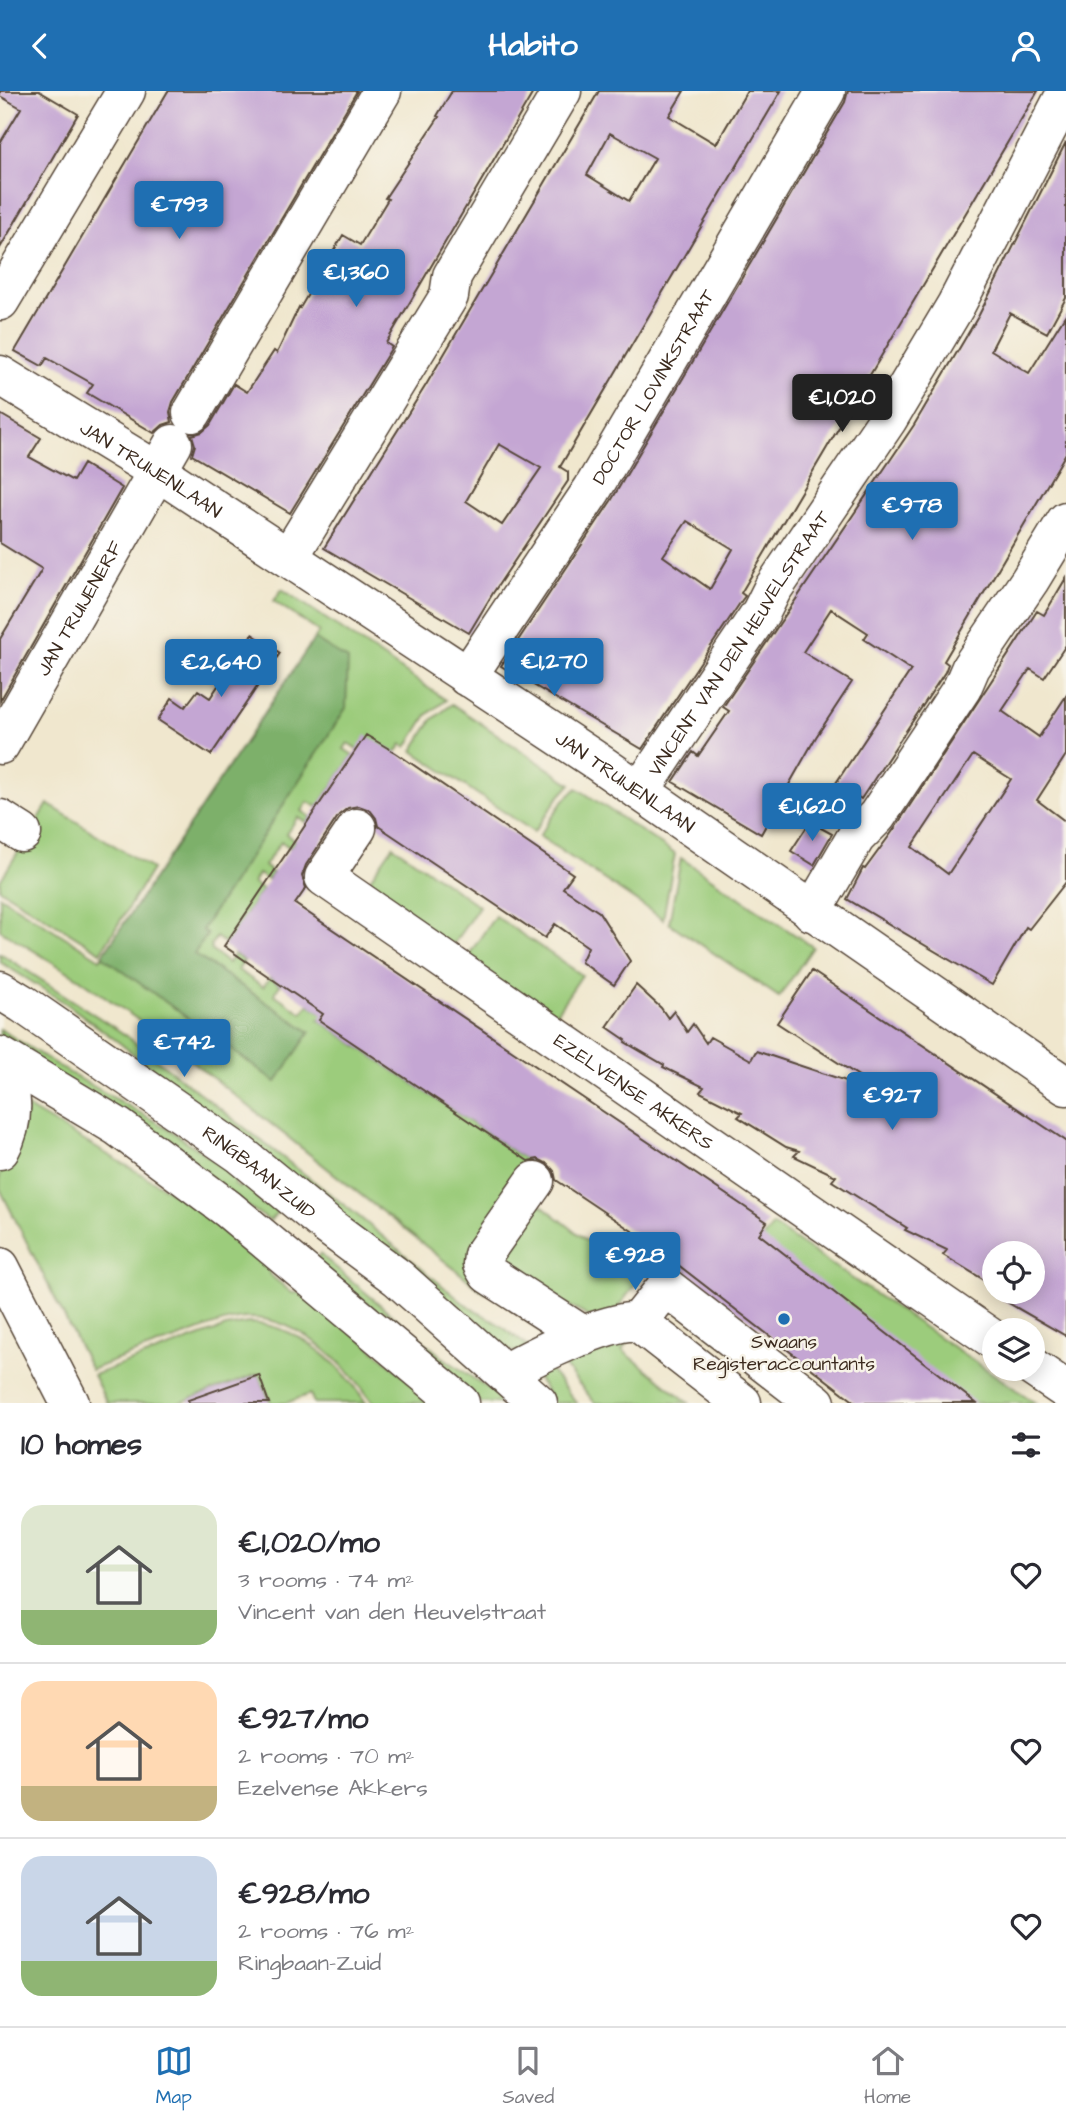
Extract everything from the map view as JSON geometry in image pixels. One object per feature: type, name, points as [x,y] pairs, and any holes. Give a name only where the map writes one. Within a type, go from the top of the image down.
[{"type":"street","name":"JAN TRUIJENERF","points":[[0,745],[382,91]]},
{"type":"street","points":[[289,557],[436,319],[449,296],[452,276],[562,91]]},
{"type":"street","name":"DOCTOR LOVINKSTRAAT","points":[[467,677],[592,490],[826,91]]},
{"type":"street","points":[[0,301],[121,93]]},
{"type":"street","name":"VINCENT VAN DEN HEUVELSTRAAT","points":[[640,791],[888,419],[967,287],[1066,93]]},
{"type":"street","name":"JAN TRUIJENLAAN","points":[[0,375],[174,443],[289,557],[640,791],[1066,1086]]},
{"type":"street","points":[[812,912],[856,837],[877,815],[962,688],[971,667],[1066,521]]},
{"type":"street","name":"EZELVENSE AKKERS","points":[[357,828],[324,877],[982,1332]]},
{"type":"street","name":"RINGBAAN-ZUID","points":[[0,990],[240,1154],[328,1226],[398,1278],[538,1403]]},
{"type":"street","points":[[0,1056],[118,1127],[228,1209],[460,1403]]},
{"type":"street","points":[[0,1062],[12,1093],[11,1122],[0,1150]]},
{"type":"street","points":[[534,1181],[483,1255],[482,1264],[488,1273],[584,1336]]},
{"type":"street","points":[[306,1272],[283,1235],[284,1227],[305,1224],[328,1226]]},
{"type":"street","points":[[638,1322],[666,1287],[816,1403]]},
{"type":"street","points":[[5,1291],[70,1403]]},
{"type":"street","points":[[506,1372],[546,1351],[584,1336],[629,1321],[638,1322],[742,1403]]},
{"type":"street","points":[[1045,1376],[1066,1390]]},
{"type":"green space","points":[[282,589],[446,700],[427,715],[407,747],[402,744],[395,755],[357,749],[348,743],[344,749],[353,755],[318,807],[308,802],[302,811],[311,817],[307,823],[298,817],[286,834],[295,841],[291,848],[281,842],[264,866],[273,873],[268,880],[258,874],[253,883],[262,890],[226,944],[216,937],[211,950],[228,963],[234,954],[244,961],[238,970],[263,987],[270,978],[280,985],[274,994],[302,1013],[309,1004],[325,1015],[319,1020],[531,1163],[513,1196],[485,1293],[151,1029],[80,979],[0,930],[0,896],[100,959],[102,956],[309,1031],[194,954],[207,935],[201,931],[347,660],[314,639],[319,632],[274,601]]},
{"type":"green space","points":[[314,639],[348,660],[346,708],[202,930],[207,934],[194,954],[310,1032],[276,1082],[102,956]]},
{"type":"green space","points":[[452,704],[571,784],[534,832],[413,751],[432,720]]},
{"type":"green space","points":[[577,788],[675,854],[663,919],[539,836],[563,801]]},
{"type":"green space","points":[[48,804],[152,869],[101,952],[0,889],[0,881]]},
{"type":"green space","points":[[393,846],[479,906],[448,952],[361,892]]},
{"type":"green space","points":[[681,858],[813,947],[779,997],[669,923]]},
{"type":"green space","points":[[495,916],[582,975],[550,1022],[464,962]]},
{"type":"green space","points":[[0,953],[121,1032],[357,1215],[462,1302],[500,1325],[535,1352],[498,1351],[121,1044],[67,1004],[0,962]]},
{"type":"green space","points":[[0,1029],[68,1072],[167,1128],[238,1177],[234,1184],[239,1188],[244,1181],[279,1210],[270,1221],[0,1044]]},
{"type":"green space","points":[[28,1108],[182,1198],[269,1263],[269,1274],[292,1293],[308,1293],[435,1403],[373,1403],[336,1359],[303,1334],[267,1320],[249,1318],[218,1324],[91,1370],[0,1189],[0,1171],[10,1159]]},
{"type":"green space","points":[[539,1203],[638,1281],[616,1310],[593,1319],[497,1267]]},
{"type":"green space","points":[[773,1225],[982,1366],[982,1381],[1003,1381],[1036,1403],[973,1403],[762,1239]]},
{"type":"green space","points":[[320,1254],[441,1356],[509,1403],[481,1403],[315,1260]]},
{"type":"green space","points":[[248,1323],[284,1330],[316,1348],[344,1374],[366,1403],[314,1403],[310,1394],[286,1403],[271,1403],[258,1374],[179,1403],[107,1403],[93,1375],[226,1327]]},
{"type":"green space","points":[[635,1332],[622,1350],[689,1403],[595,1403],[556,1356]]},
{"type":"green space","points":[[545,1364],[577,1403],[554,1403],[532,1370]]},
{"type":"building","points":[[0,91],[39,91],[78,114],[0,248],[0,143],[21,108],[0,96]]},
{"type":"building","points":[[168,91],[357,91],[173,402],[170,412],[172,422],[163,425],[154,433],[87,393],[93,384],[47,358],[42,366],[15,351]]},
{"type":"building","points":[[452,91],[534,91],[386,343],[392,347],[290,513],[192,455],[195,445],[192,435],[202,432],[210,425],[234,384],[247,392],[274,351],[277,353],[299,307],[343,235],[360,245],[388,199],[385,198],[439,117],[437,116]]},
{"type":"building","points":[[599,91],[684,91],[669,116],[716,144],[747,91],[781,91],[560,467],[568,472],[568,481],[469,633],[324,548],[426,385]],"holes":[[[610,133],[655,158],[629,201],[587,175]],[[499,444],[541,468],[502,525],[466,501]]]},
{"type":"building","points":[[848,91],[1038,91],[741,593],[745,596],[642,749],[501,666],[611,501],[845,102]],"holes":[[[687,521],[733,549],[710,589],[663,556]]]},
{"type":"building","points":[[1066,142],[1066,298],[1047,333],[1010,313],[991,350],[1029,373],[1066,314],[1066,453],[944,661],[948,664],[945,672],[861,799],[836,783],[911,670],[864,639],[868,633],[831,609],[803,652],[852,682],[816,737],[761,834],[673,782],[693,752],[698,756],[729,711],[723,707],[914,425],[979,315]]},
{"type":"building","points":[[0,414],[41,438],[29,457],[73,481],[83,464],[122,488],[0,701],[0,639],[42,569],[0,543]]},
{"type":"building","points":[[1066,578],[1066,645],[1044,678],[1030,669],[1002,711],[1039,737],[1066,696],[1066,755],[1037,800],[1066,822],[1066,882],[1029,929],[1026,927],[992,985],[847,899],[863,868],[865,869],[895,828],[1037,611],[1044,615]],"holes":[[[973,755],[1011,779],[948,874],[912,847]]]},
{"type":"building","points":[[252,634],[280,653],[211,755],[158,720],[172,698],[185,707],[198,690],[210,698]]},
{"type":"building","points":[[366,735],[573,874],[563,888],[599,912],[630,961],[614,985],[581,962],[588,947],[555,924],[545,938],[378,826],[370,810],[359,806],[348,808],[339,815],[306,865],[302,876],[306,888],[295,904],[767,1222],[759,1234],[976,1403],[856,1403],[650,1243],[556,1180],[554,1171],[548,1164],[538,1159],[528,1161],[319,1020],[323,1014],[224,946]]},
{"type":"building","points":[[810,822],[832,834],[814,865],[791,851]]},
{"type":"building","points":[[812,971],[1066,1141],[1066,1336],[1045,1324],[1045,1318],[1035,1318],[1010,1304],[1045,1304],[1045,1241],[982,1241],[982,1279],[943,1255],[947,1250],[905,1230],[907,1228],[832,1181],[836,1176],[794,1156],[799,1151],[786,1147],[738,1117],[742,1113],[700,1092],[704,1087],[663,1067],[664,1065],[625,1042],[626,1040],[607,1027],[636,985],[668,1018],[674,1011],[687,1032],[693,1024],[706,1043],[710,1037],[751,1060],[756,1051],[873,1090],[874,1086],[777,1023]]},
{"type":"building","points":[[259,1375],[269,1403],[189,1403],[188,1400]]},
{"type":"place","name":"Swaans Registeraccountants","points":[[784,1319]]}]
